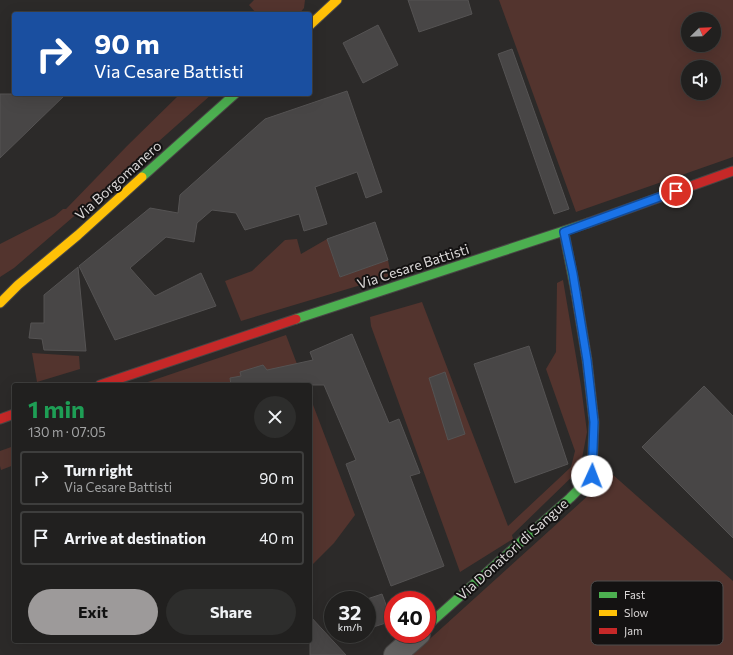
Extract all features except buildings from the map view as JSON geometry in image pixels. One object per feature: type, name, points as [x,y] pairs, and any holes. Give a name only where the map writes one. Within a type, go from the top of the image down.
[{"type":"street","points":[[312,24],[332,2]]},
{"type":"street","name":"Via Borgomanero","points":[[0,303],[18,285],[78,235],[233,96]]},
{"type":"street","name":"Via Cesare Battisti","points":[[106,383],[408,282],[564,232],[733,171]]},
{"type":"street","name":"Via Donatori di Sangue","points":[[436,618],[570,498],[592,476],[594,422],[587,360],[573,274],[564,232]]},
{"type":"street","name":"Via Borgomanero","points":[[0,295],[18,285]]},
{"type":"street","points":[[0,415],[12,415]]},
{"type":"street","points":[[0,419],[12,415]]},
{"type":"street","points":[[395,655],[408,643]]},
{"type":"shaded area","points":[[254,0],[305,0],[304,8],[301,12],[255,12],[249,5]]},
{"type":"shaded area","points":[[499,0],[733,0],[733,157],[576,212]]},
{"type":"shaded area","points":[[178,96],[210,96],[14,268],[0,277],[0,244],[55,216],[63,209],[66,209]]},
{"type":"shaded area","points":[[297,239],[301,254],[327,239],[340,277],[388,260],[391,276],[241,321],[225,281],[252,271],[285,240]]},
{"type":"shaded area","points":[[563,280],[581,386],[587,432],[580,469],[512,535],[513,539],[460,572],[371,326],[370,317],[422,302],[508,526],[571,467],[575,451],[546,369],[556,352],[557,283]]},
{"type":"shaded area","points":[[286,335],[304,383],[145,383]]},
{"type":"shaded area","points":[[32,353],[79,356],[80,369],[37,382]]},
{"type":"shaded area","points":[[312,402],[355,515],[334,543],[312,565]]},
{"type":"shaded area","points":[[12,447],[12,466],[1,470],[0,451]]},
{"type":"shaded area","points":[[612,474],[733,581],[733,655],[412,655],[425,643],[436,643],[436,633]]},
{"type":"traffic: fast","points":[[142,177],[233,96]]},
{"type":"traffic: fast","points":[[296,319],[588,223]]},
{"type":"traffic: fast","points":[[564,232],[576,293]]},
{"type":"traffic: fast","points":[[436,618],[570,498],[589,479]]},
{"type":"traffic: slow","points":[[312,23],[337,0]]},
{"type":"traffic: slow","points":[[0,303],[18,285],[78,235],[142,177]]},
{"type":"traffic: slow","points":[[576,293],[587,360],[594,422],[592,476],[589,479]]},
{"type":"traffic: jam","points":[[588,223],[733,171]]},
{"type":"traffic: jam","points":[[106,383],[296,319]]},
{"type":"traffic: jam","points":[[0,419],[12,415]]},
{"type":"route","points":[[592,476],[594,422],[587,360],[573,274],[564,232],[676,191]]}]
